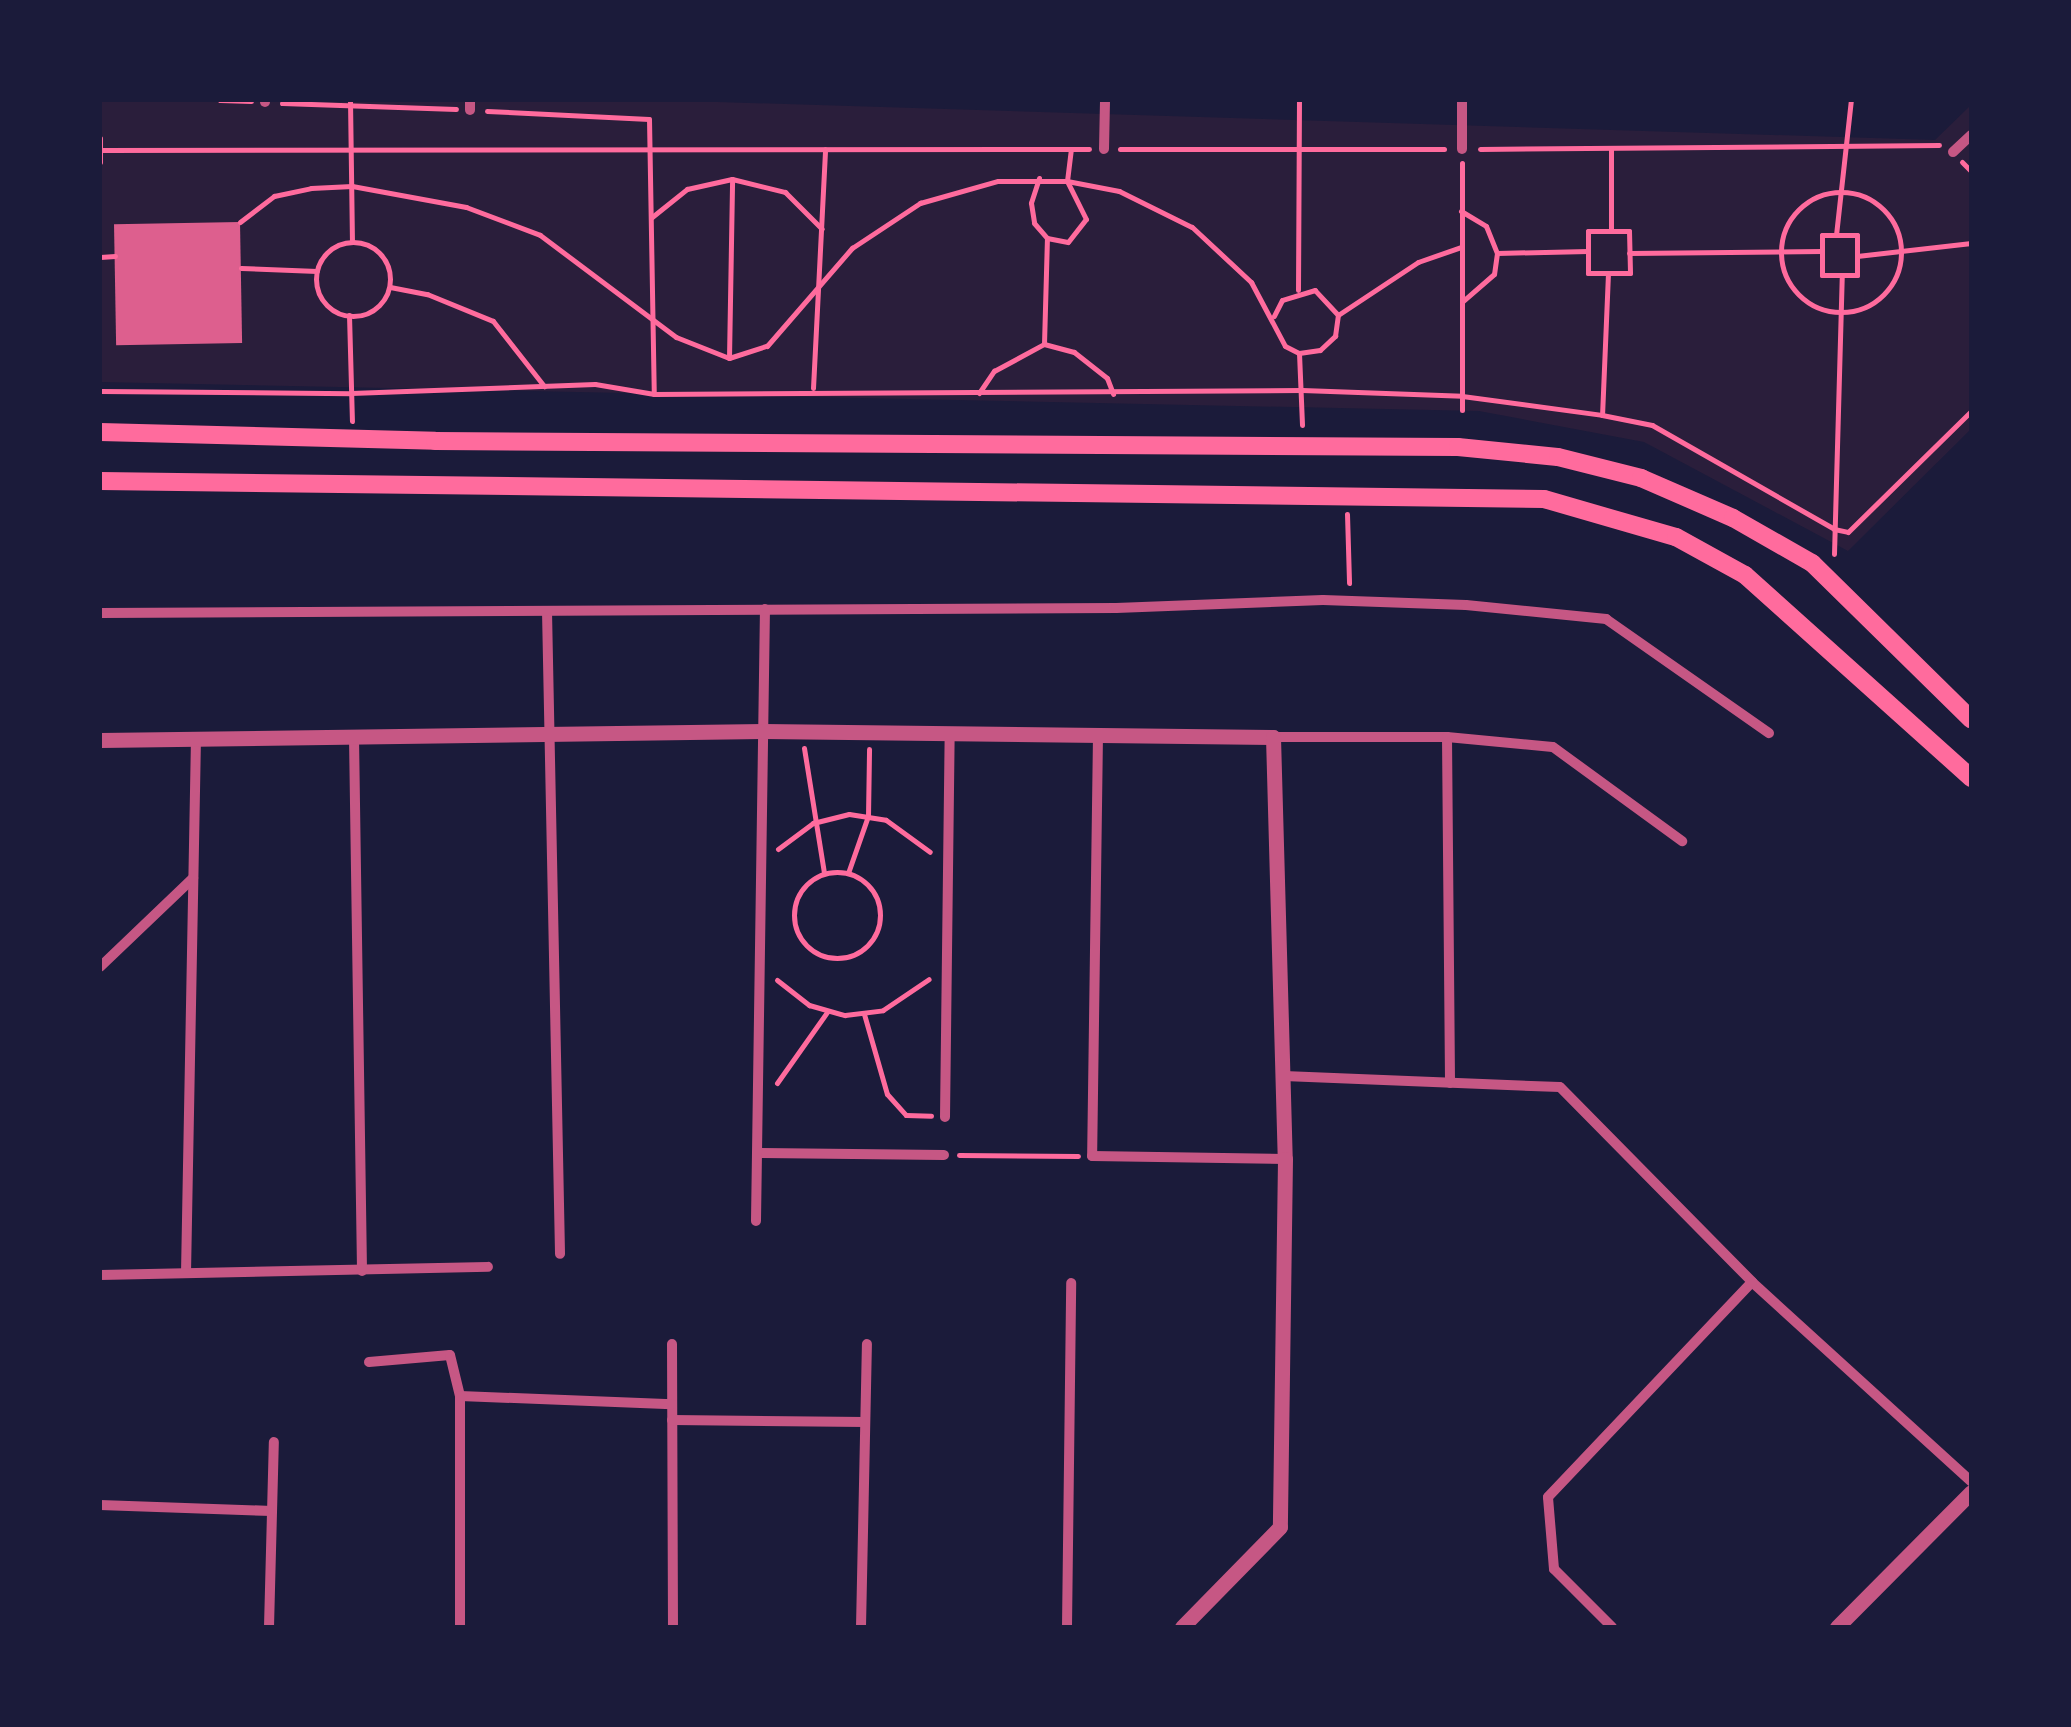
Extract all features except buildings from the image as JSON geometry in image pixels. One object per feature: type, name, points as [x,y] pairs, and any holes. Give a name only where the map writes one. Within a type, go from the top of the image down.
[{"type":"main road","points":[[100,432],[352,439],[1458,447],[1558,457],[1641,478],[1734,518],[1812,562],[1971,719]]},
{"type":"main road","points":[[100,481],[1347,492],[1544,500],[1676,536],[1758,585],[1971,778]]},
{"type":"street","points":[[1104,149],[1105,100]]},
{"type":"street","points":[[1462,100],[1462,149]]},
{"type":"street","points":[[1950,149],[1971,135]]},
{"type":"street","points":[[100,612],[1349,601],[1606,619],[1768,732]]},
{"type":"street","points":[[756,1221],[764,609]]},
{"type":"street","points":[[547,610],[560,1254]]},
{"type":"street","points":[[100,740],[763,731],[1447,737],[1553,747],[1682,841]]},
{"type":"street","points":[[944,1117],[950,733]]},
{"type":"street","points":[[1098,735],[1092,1156],[1286,1158]]},
{"type":"street","points":[[354,737],[362,1271]]},
{"type":"street","points":[[1182,1627],[1280,1526],[1286,1158],[1273,737]]},
{"type":"street","points":[[1447,737],[1450,1082]]},
{"type":"street","points":[[186,1273],[196,739]]},
{"type":"street","points":[[100,967],[193,878]]},
{"type":"street","points":[[1284,1076],[1560,1088],[1752,1282],[1971,1481]]},
{"type":"street","points":[[757,1153],[944,1155]]},
{"type":"street","points":[[100,1276],[488,1267]]},
{"type":"street","points":[[1612,1627],[1554,1569],[1548,1497],[1752,1282]]},
{"type":"street","points":[[1068,1627],[1071,1283]]},
{"type":"street","points":[[672,1344],[673,1627]]},
{"type":"street","points":[[861,1627],[868,1344]]},
{"type":"street","points":[[369,1362],[450,1355],[460,1396],[460,1627]]},
{"type":"street","points":[[460,1396],[672,1404]]},
{"type":"street","points":[[672,1420],[865,1422]]},
{"type":"street","points":[[268,1627],[274,1442]]},
{"type":"street","points":[[1837,1627],[1971,1492]]},
{"type":"street","points":[[100,1505],[272,1511]]},
{"type":"path","points":[[220,100],[470,105],[649,119],[654,394]]},
{"type":"path","points":[[1298,290],[1299,100]]},
{"type":"path","points":[[1836,236],[1851,100]]},
{"type":"path","points":[[350,103],[352,242]]},
{"type":"path","points":[[100,138],[100,162]]},
{"type":"path","points":[[102,150],[1844,146],[1950,149]]},
{"type":"path","points":[[1462,149],[1462,410]]},
{"type":"path","points":[[1611,149],[1611,231]]},
{"type":"path","points":[[813,388],[823,277],[825,150]]},
{"type":"path","points":[[1039,178],[1030,203],[1034,224],[1047,238],[1068,242],[1086,218],[1067,181],[1071,150]]},
{"type":"path","points":[[240,222],[274,196],[352,186],[466,207],[540,235],[701,351],[730,358],[767,346],[852,248],[920,203],[972,186],[1039,178],[1119,191],[1192,227],[1252,282],[1274,316],[1276,332],[1300,353],[1302,448]]},
{"type":"path","points":[[651,218],[687,189],[732,179],[785,192],[824,231]]},
{"type":"path","points":[[730,358],[732,179]]},
{"type":"path","points":[[1841,191],[1878,203],[1891,217],[1902,254],[1898,273],[1876,302],[1841,312],[1822,309],[1792,287],[1781,252],[1792,216],[1806,203],[1841,191]]},
{"type":"path","points":[[1462,211],[1486,226],[1497,252],[1494,274],[1462,302]]},
{"type":"path","points":[[1588,231],[1629,231],[1630,273],[1588,273],[1588,252],[1588,231]]},
{"type":"path","points":[[1857,235],[1857,275],[1822,275],[1822,251],[1822,236],[1857,235]]},
{"type":"path","points":[[1044,344],[1047,238]]},
{"type":"path","points":[[352,242],[383,257],[388,287],[372,310],[350,315],[320,295],[317,271],[330,250],[352,242]]},
{"type":"path","points":[[1857,256],[1902,254],[1971,243]]},
{"type":"path","points":[[1338,315],[1418,262],[1461,247]]},
{"type":"path","points":[[1630,252],[1822,251]]},
{"type":"path","points":[[1497,252],[1588,252]]},
{"type":"path","points":[[100,257],[114,256]]},
{"type":"path","points":[[241,268],[317,271]]},
{"type":"path","points":[[1602,415],[1608,273]]},
{"type":"path","points":[[1833,582],[1842,275]]},
{"type":"path","points":[[388,287],[427,294],[492,320],[544,386]]},
{"type":"path","points":[[1274,316],[1282,300],[1298,290],[1330,299],[1338,315],[1335,336],[1320,350],[1300,353]]},
{"type":"path","points":[[350,315],[352,439]]},
{"type":"path","points":[[979,393],[994,371],[1044,344],[1074,352],[1107,378],[1113,394]]},
{"type":"path","points":[[100,392],[351,393],[595,384],[654,394],[813,388],[1113,394],[1302,390],[1462,396],[1652,424],[1834,529],[1848,532],[1971,411]]},
{"type":"path","points":[[1347,492],[1349,601]]},
{"type":"path","points":[[805,732],[812,823],[824,874]]},
{"type":"path","points":[[848,873],[868,816],[868,732]]},
{"type":"path","points":[[761,875],[782,844],[812,823],[868,816],[918,838],[948,885]]},
{"type":"path","points":[[848,873],[869,886],[880,920],[870,942],[838,958],[814,951],[794,922],[804,887],[824,874],[848,873]]},
{"type":"path","points":[[760,952],[793,996],[827,1012],[864,1014],[916,992],[947,946]]},
{"type":"path","points":[[758,1099],[774,1089],[827,1012]]},
{"type":"path","points":[[864,1014],[886,1094],[906,1116],[944,1117]]},
{"type":"path","points":[[944,1155],[1092,1156]]},
{"type":"shaded area","points":[[100,100],[655,100],[1935,140],[1971,105],[1971,429],[1848,551],[1644,442],[1479,411],[100,382]]}]
